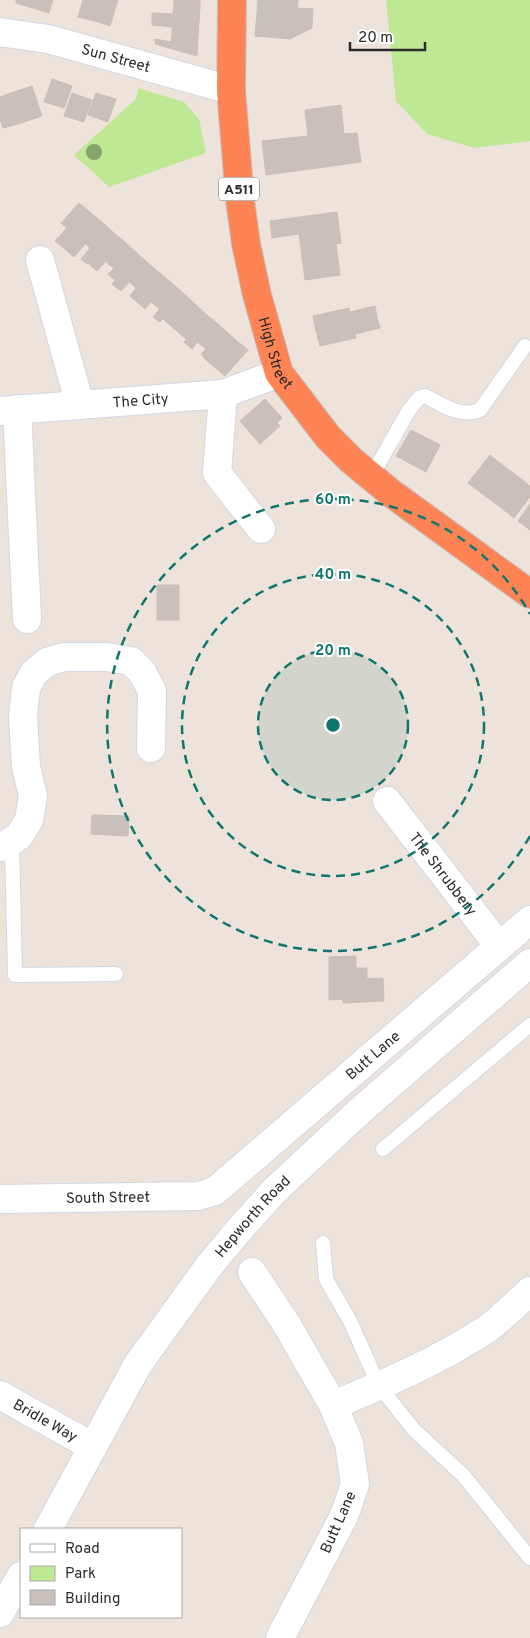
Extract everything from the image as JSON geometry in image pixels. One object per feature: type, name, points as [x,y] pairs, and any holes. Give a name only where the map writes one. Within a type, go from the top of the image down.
[{"type":"highway","name":"High Street","points":[[232,0],[231,90],[240,200],[246,244],[262,317],[279,373],[328,437],[351,460],[440,530],[530,594]]},
{"type":"street","name":"Sun Street","points":[[0,32],[48,39],[231,90]]},
{"type":"street","points":[[40,260],[80,405]]},
{"type":"street","name":"The City","points":[[9,410],[223,394],[279,373]]},
{"type":"street","points":[[223,394],[218,473],[260,528]]},
{"type":"street","points":[[9,410],[26,619]]},
{"type":"street","points":[[6,844],[19,836],[29,820],[33,796],[26,767],[23,716],[26,688],[33,674],[46,662],[64,657],[107,657],[131,662],[142,672],[152,691],[152,748]]},
{"type":"street","name":"The Shrubbery","points":[[387,801],[500,946]]},
{"type":"street","name":"Butt Lane","points":[[215,1191],[530,920]]},
{"type":"street","name":"Hepworth Road","points":[[49,1528],[138,1364],[209,1266],[238,1231],[276,1190],[362,1109],[530,963]]},
{"type":"street","name":"South Street","points":[[0,1199],[199,1196],[215,1191]]},
{"type":"street","name":"Butt Lane","points":[[252,1272],[287,1325],[333,1405],[349,1443],[356,1484],[344,1516],[280,1638]]},
{"type":"street","points":[[333,1405],[380,1386],[458,1346],[488,1328],[530,1291]]},
{"type":"street","name":"Bridle Way","points":[[0,1394],[93,1446]]},
{"type":"street","points":[[0,1613],[20,1578]]},
{"type":"lane","points":[[371,477],[419,398],[426,396],[463,414],[472,414],[480,410],[525,346]]},
{"type":"lane","points":[[6,844],[15,975],[116,974]]},
{"type":"lane","points":[[383,1149],[530,1025]]},
{"type":"lane","points":[[323,1243],[326,1279],[350,1321],[380,1386],[415,1431],[463,1475],[530,1558]]},
{"type":"green space","points":[[386,0],[530,0],[530,141],[475,148],[427,134],[396,101]]},
{"type":"green space","points":[[138,88],[184,102],[199,119],[206,153],[109,187],[74,155],[136,99]]},
{"type":"building","points":[[16,0],[53,0],[49,13],[16,3]]},
{"type":"building","points":[[83,0],[101,0],[95,21],[78,17]]},
{"type":"building","points":[[101,0],[118,0],[110,26],[95,21]]},
{"type":"building","points":[[174,0],[200,0],[200,7],[174,5]]},
{"type":"building","points":[[258,0],[298,0],[297,8],[313,9],[312,28],[290,39],[255,36]]},
{"type":"building","points":[[174,5],[200,7],[199,22],[152,20],[152,13],[173,14]]},
{"type":"building","points":[[152,20],[199,22],[198,37],[172,36],[172,27],[152,25]]},
{"type":"building","points":[[172,36],[198,37],[197,56],[155,44],[155,39],[171,42]]},
{"type":"building","points":[[52,79],[72,86],[64,108],[44,102]]},
{"type":"building","points":[[32,86],[42,116],[18,124],[8,94]]},
{"type":"building","points":[[72,93],[92,100],[84,122],[64,116]]},
{"type":"building","points":[[96,93],[116,99],[108,122],[88,115]]},
{"type":"building","points":[[8,94],[18,124],[3,128],[0,118],[0,97]]},
{"type":"building","points":[[341,105],[344,134],[357,133],[361,162],[266,175],[262,141],[308,136],[305,110]]},
{"type":"building","points":[[79,203],[103,223],[74,257],[55,241],[67,228],[61,223]]},
{"type":"building","points":[[337,212],[339,228],[272,238],[270,221]]},
{"type":"building","points":[[103,223],[114,233],[87,264],[81,259],[90,248],[85,243]]},
{"type":"building","points":[[339,228],[341,243],[301,249],[299,234]]},
{"type":"building","points":[[114,233],[126,243],[108,264],[106,261],[97,271],[88,263]]},
{"type":"building","points":[[126,243],[138,254],[115,280],[108,274],[114,268],[108,264]]},
{"type":"building","points":[[336,244],[338,259],[303,264],[301,249]]},
{"type":"building","points":[[138,254],[149,264],[132,284],[129,282],[121,291],[112,284]]},
{"type":"building","points":[[338,259],[340,275],[305,280],[303,264]]},
{"type":"building","points":[[149,264],[161,274],[137,302],[130,296],[136,288],[132,284]]},
{"type":"building","points":[[161,274],[173,284],[155,305],[151,302],[145,309],[137,302]]},
{"type":"building","points":[[173,284],[184,294],[160,322],[153,317],[160,309],[155,305]]},
{"type":"building","points":[[184,294],[207,315],[186,339],[163,319]]},
{"type":"building","points":[[375,306],[377,317],[316,331],[313,316],[349,308],[350,312]]},
{"type":"building","points":[[207,315],[218,324],[201,345],[197,342],[192,349],[184,342]]},
{"type":"building","points":[[377,317],[380,328],[355,334],[356,338],[320,346],[316,331]]},
{"type":"building","points":[[218,324],[230,335],[210,357],[208,355],[205,359],[201,354],[206,349],[201,345]]},
{"type":"building","points":[[230,335],[248,350],[225,376],[205,359],[208,355],[210,357]]},
{"type":"building","points":[[265,399],[282,418],[277,423],[280,426],[260,444],[240,421]]},
{"type":"building","points":[[411,430],[440,445],[426,472],[396,456]]},
{"type":"building","points":[[490,455],[505,467],[484,495],[468,483]]},
{"type":"building","points":[[505,467],[520,478],[499,506],[484,495]]},
{"type":"building","points":[[520,478],[530,486],[530,497],[514,518],[499,506]]},
{"type":"building","points":[[530,504],[530,530],[518,521]]},
{"type":"building","points":[[157,585],[179,585],[179,620],[157,620]]},
{"type":"building","points":[[92,815],[129,816],[128,836],[91,834]]},
{"type":"building","points":[[356,956],[356,968],[367,968],[367,979],[383,978],[384,1001],[343,1003],[343,999],[329,1000],[329,957]]}]
